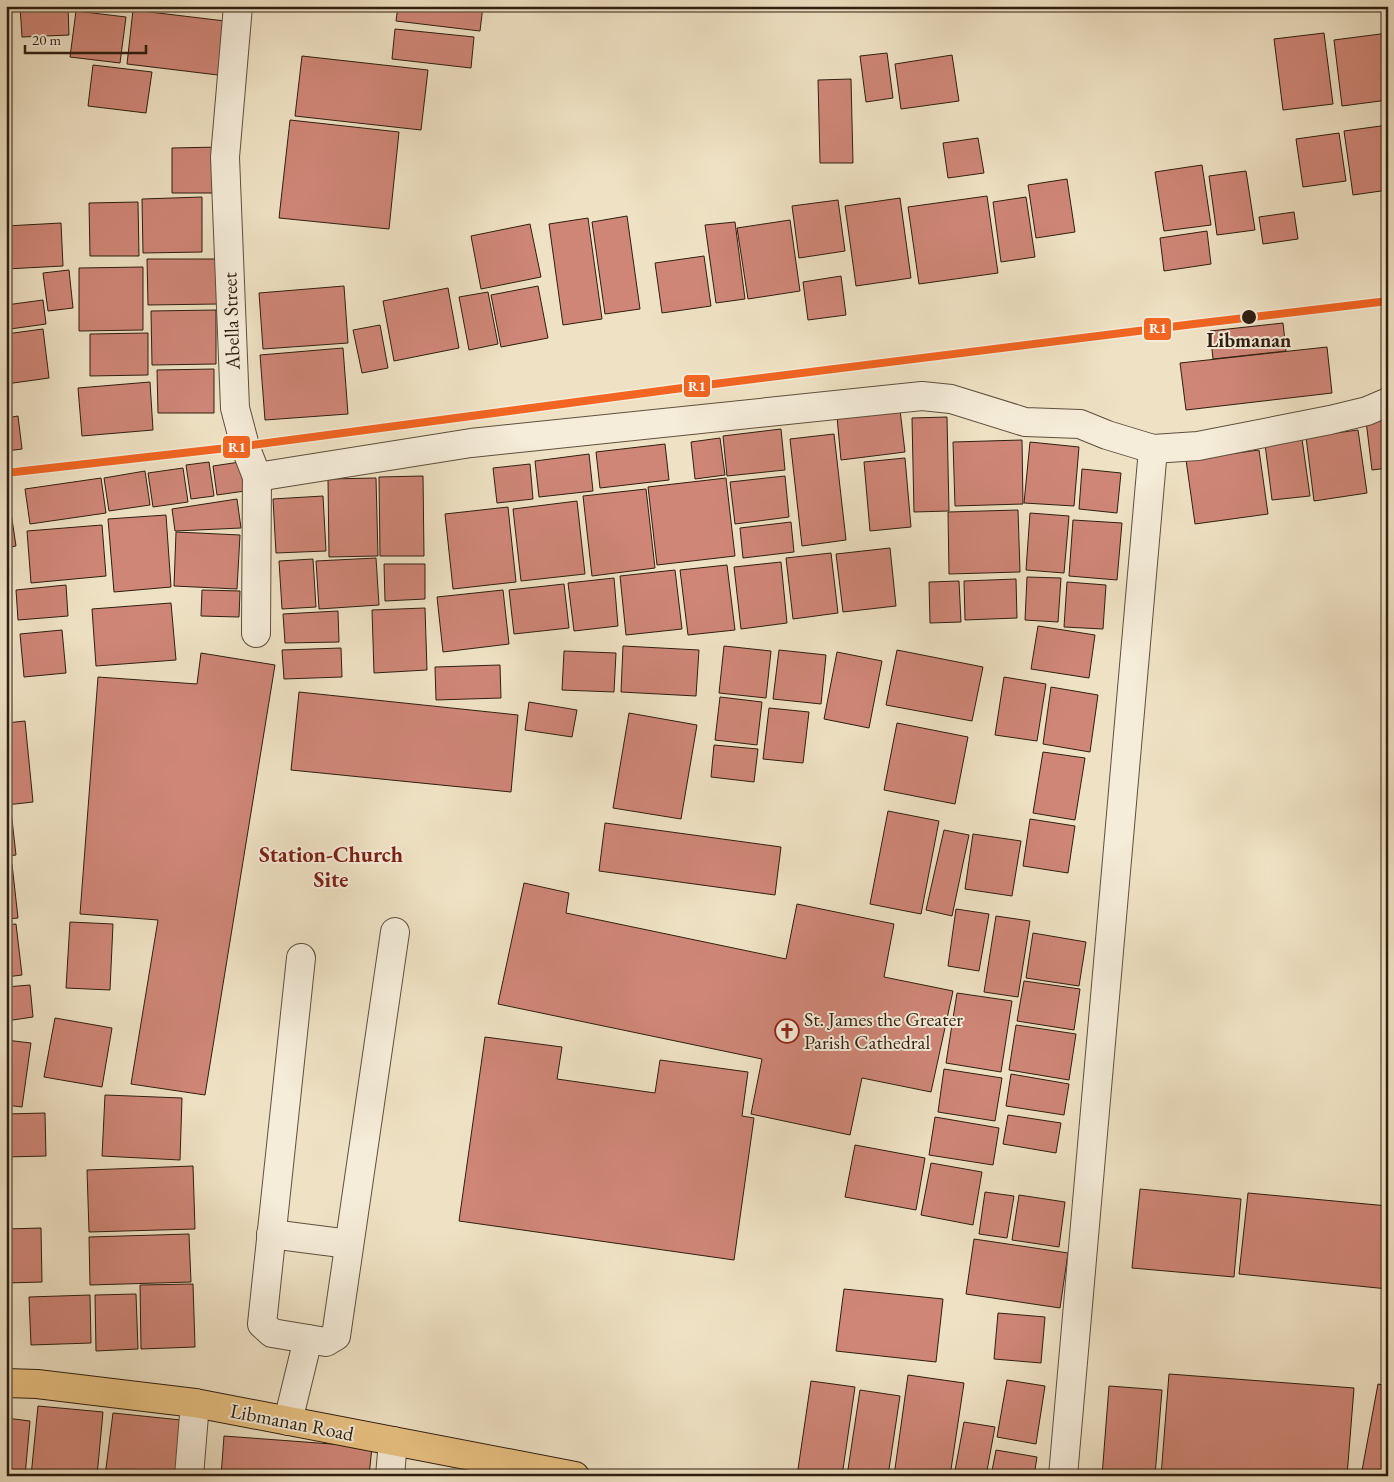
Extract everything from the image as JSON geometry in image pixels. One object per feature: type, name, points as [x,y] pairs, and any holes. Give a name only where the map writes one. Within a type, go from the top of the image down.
[{"type":"main road","name":"Libmanan Road","points":[[6,1383],[37,1384],[195,1403],[565,1475]]},
{"type":"street","name":"Abella Street","points":[[238,6],[225,157],[235,408],[245,446],[257,477],[256,633]]},
{"type":"street","points":[[257,477],[471,443],[922,396],[951,399],[1025,422],[1080,424],[1153,449],[1198,446],[1330,420],[1367,411],[1388,402]]},
{"type":"street","points":[[1063,1476],[1153,449]]},
{"type":"street","points":[[301,958],[262,1324],[272,1333],[326,1342],[336,1336],[395,932]]},
{"type":"street","points":[[271,1234],[349,1244]]},
{"type":"street","points":[[288,1421],[308,1339]]},
{"type":"street","points":[[189,1476],[195,1403]]},
{"type":"street","points":[[390,1476],[393,1441]]},
{"type":"building","points":[[6,6],[9,43],[6,43]]},
{"type":"building","points":[[20,6],[68,6],[69,35],[22,37]]},
{"type":"building","points":[[398,6],[483,6],[480,31],[396,21]]},
{"type":"building","points":[[133,10],[225,21],[218,75],[127,64]]},
{"type":"building","points":[[76,11],[126,17],[120,63],[70,57]]},
{"type":"building","points":[[395,29],[474,37],[471,68],[392,59]]},
{"type":"building","points":[[1324,33],[1333,104],[1283,110],[1274,39]]},
{"type":"building","points":[[1388,33],[1388,100],[1342,106],[1334,40]]},
{"type":"building","points":[[887,53],[893,98],[866,102],[860,56]]},
{"type":"building","points":[[952,55],[959,101],[901,109],[895,64]]},
{"type":"building","points":[[302,56],[428,70],[421,130],[295,116]]},
{"type":"building","points":[[93,65],[152,72],[146,113],[88,106]]},
{"type":"building","points":[[851,79],[853,163],[820,163],[818,80]]},
{"type":"building","points":[[290,120],[399,132],[389,229],[279,218]]},
{"type":"building","points":[[1388,125],[1388,190],[1353,195],[1344,131]]},
{"type":"building","points":[[1339,133],[1346,181],[1303,187],[1296,139]]},
{"type":"building","points":[[978,138],[984,173],[948,178],[943,143]]},
{"type":"building","points":[[220,147],[221,193],[172,193],[172,148]]},
{"type":"building","points":[[1202,165],[1211,225],[1164,231],[1155,172]]},
{"type":"building","points":[[1246,171],[1255,230],[1217,235],[1209,176]]},
{"type":"building","points":[[1067,179],[1075,232],[1036,238],[1028,185]]},
{"type":"building","points":[[987,196],[998,273],[919,284],[908,207]]},
{"type":"building","points":[[202,197],[202,252],[143,253],[142,199]]},
{"type":"building","points":[[1026,197],[1035,257],[1001,262],[993,202]]},
{"type":"building","points":[[900,198],[911,278],[856,286],[845,206]]},
{"type":"building","points":[[838,200],[845,251],[799,258],[792,206]]},
{"type":"building","points":[[138,202],[139,256],[90,256],[89,203]]},
{"type":"building","points":[[1294,212],[1298,239],[1263,244],[1259,217]]},
{"type":"building","points":[[627,216],[640,309],[605,314],[592,222]]},
{"type":"building","points":[[588,218],[602,319],[563,325],[549,224]]},
{"type":"building","points":[[790,220],[800,291],[748,299],[737,228]]},
{"type":"building","points":[[735,222],[745,299],[716,303],[705,225]]},
{"type":"building","points":[[61,223],[63,266],[6,269],[6,226]]},
{"type":"building","points":[[530,224],[541,277],[481,289],[471,236]]},
{"type":"building","points":[[1207,231],[1211,264],[1164,271],[1160,238]]},
{"type":"building","points":[[704,256],[711,306],[662,313],[655,263]]},
{"type":"building","points":[[147,259],[217,259],[218,304],[148,305]]},
{"type":"building","points":[[143,267],[143,330],[79,331],[79,268]]},
{"type":"building","points":[[69,270],[73,308],[48,311],[43,273]]},
{"type":"building","points":[[841,276],[846,315],[808,320],[803,282]]},
{"type":"building","points":[[344,286],[348,343],[263,349],[259,293]]},
{"type":"building","points":[[538,286],[548,338],[501,347],[491,295]]},
{"type":"building","points":[[448,288],[459,348],[394,361],[383,301]]},
{"type":"building","points":[[488,292],[498,344],[469,350],[459,297]]},
{"type":"building","points":[[43,300],[46,324],[10,329],[6,305]]},
{"type":"building","points":[[216,310],[216,364],[152,365],[151,311]]},
{"type":"building","points":[[1283,323],[1286,351],[1213,359],[1210,331]]},
{"type":"building","points":[[380,325],[388,368],[362,373],[353,330]]},
{"type":"building","points":[[43,329],[49,378],[6,384],[6,334]]},
{"type":"building","points":[[148,333],[148,375],[90,376],[90,334]]},
{"type":"building","name":"Libmanan","points":[[1327,347],[1332,393],[1186,410],[1180,363]]},
{"type":"building","points":[[343,348],[348,414],[265,420],[260,355]]},
{"type":"building","points":[[214,369],[214,413],[158,413],[157,370]]},
{"type":"building","points":[[150,382],[153,430],[82,436],[78,388]]},
{"type":"building","points":[[900,410],[905,452],[841,460],[837,417]]},
{"type":"building","points":[[18,416],[22,449],[6,451],[6,418]]},
{"type":"building","points":[[947,417],[949,511],[914,512],[912,418]]},
{"type":"building","points":[[1388,418],[1388,468],[1372,470],[1366,421]]},
{"type":"building","points":[[781,429],[785,470],[727,476],[723,436]]},
{"type":"building","points":[[1358,430],[1367,493],[1314,501],[1306,437]]},
{"type":"building","points":[[834,434],[846,540],[802,546],[790,439]]},
{"type":"building","points":[[720,438],[725,475],[695,479],[691,442]]},
{"type":"building","points":[[1302,439],[1310,496],[1272,500],[1265,444]]},
{"type":"building","points":[[1022,440],[1023,504],[955,506],[953,442]]},
{"type":"building","points":[[1030,442],[1079,447],[1074,506],[1024,503]]},
{"type":"building","points":[[665,444],[669,480],[600,488],[596,452]]},
{"type":"building","points":[[1259,450],[1268,514],[1195,524],[1186,460]]},
{"type":"building","points":[[589,454],[593,491],[539,497],[535,461]]},
{"type":"building","points":[[905,458],[911,527],[870,531],[864,462]]},
{"type":"building","points":[[209,462],[214,496],[191,499],[186,465]]},
{"type":"building","points":[[240,462],[245,491],[217,495],[213,466]]},
{"type":"building","points":[[530,464],[533,499],[497,503],[493,468]]},
{"type":"building","points":[[183,468],[188,502],[153,507],[148,473]]},
{"type":"building","points":[[1082,469],[1121,473],[1117,513],[1079,509]]},
{"type":"building","points":[[145,471],[150,505],[109,511],[104,478]]},
{"type":"building","points":[[423,476],[424,556],[380,556],[379,477]]},
{"type":"building","points":[[785,476],[789,517],[735,524],[730,482]]},
{"type":"building","points":[[101,478],[106,513],[30,524],[25,489]]},
{"type":"building","points":[[376,478],[378,556],[329,557],[328,479]]},
{"type":"building","points":[[726,478],[735,556],[657,565],[648,487]]},
{"type":"building","points":[[646,489],[655,568],[592,576],[583,496]]},
{"type":"building","points":[[323,496],[326,551],[276,553],[273,499]]},
{"type":"building","points":[[9,499],[16,546],[6,548],[6,500]]},
{"type":"building","points":[[237,499],[241,528],[175,531],[172,509]]},
{"type":"building","points":[[577,501],[585,574],[521,581],[513,509]]},
{"type":"building","points":[[508,507],[516,582],[453,589],[445,514]]},
{"type":"building","points":[[1018,510],[1020,572],[949,574],[948,512]]},
{"type":"building","points":[[1030,513],[1069,516],[1064,573],[1026,570]]},
{"type":"building","points":[[166,515],[171,587],[114,592],[108,519]]},
{"type":"building","points":[[1073,520],[1122,523],[1117,580],[1069,576]]},
{"type":"building","points":[[791,522],[794,552],[743,558],[740,528]]},
{"type":"building","points":[[102,525],[106,576],[31,583],[27,531]]},
{"type":"building","points":[[176,532],[240,535],[237,589],[174,586]]},
{"type":"building","points":[[890,548],[896,606],[843,612],[836,554]]},
{"type":"building","points":[[831,553],[838,613],[793,619],[786,558]]},
{"type":"building","points":[[6,557],[10,584],[6,584]]},
{"type":"building","points":[[376,558],[379,605],[319,609],[316,561]]},
{"type":"building","points":[[313,559],[316,607],[282,609],[279,561]]},
{"type":"building","points":[[781,562],[787,623],[741,629],[734,567]]},
{"type":"building","points":[[384,564],[425,564],[425,599],[385,601]]},
{"type":"building","points":[[727,565],[735,630],[688,635],[680,570]]},
{"type":"building","points":[[675,570],[682,629],[626,635],[620,576]]},
{"type":"building","points":[[1027,577],[1061,578],[1058,622],[1025,620]]},
{"type":"building","points":[[614,578],[618,626],[574,631],[568,583]]},
{"type":"building","points":[[1016,579],[1017,618],[965,620],[964,581]]},
{"type":"building","points":[[959,581],[961,622],[930,623],[929,582]]},
{"type":"building","points":[[1067,582],[1106,585],[1103,629],[1064,627]]},
{"type":"building","points":[[564,584],[569,628],[514,634],[509,590]]},
{"type":"building","points":[[66,585],[68,616],[18,620],[16,590]]},
{"type":"building","points":[[202,590],[240,591],[239,617],[201,616]]},
{"type":"building","points":[[503,590],[509,644],[443,652],[437,597]]},
{"type":"building","points":[[171,603],[176,660],[96,666],[92,609]]},
{"type":"building","points":[[425,608],[427,670],[374,673],[372,610]]},
{"type":"building","points":[[338,611],[339,642],[285,643],[283,614]]},
{"type":"building","points":[[1038,626],[1095,635],[1089,678],[1031,669]]},
{"type":"building","points":[[62,630],[66,673],[24,677],[20,634]]},
{"type":"building","points":[[623,646],[699,650],[696,696],[621,692]]},
{"type":"building","points":[[724,646],[771,651],[766,698],[719,693]]},
{"type":"building","points":[[341,648],[342,677],[284,679],[282,650]]},
{"type":"building","points":[[779,650],[826,655],[821,704],[773,699]]},
{"type":"building","points":[[897,650],[983,667],[972,721],[886,705]]},
{"type":"building","points":[[564,651],[616,653],[614,692],[562,690]]},
{"type":"building","points":[[837,652],[882,661],[869,728],[824,719]]},
{"type":"building","points":[[201,653],[275,665],[205,1095],[131,1084],[158,920],[80,914],[98,677],[197,684]]},
{"type":"building","points":[[500,665],[501,698],[436,700],[435,667]]},
{"type":"building","points":[[1004,677],[1046,684],[1037,741],[995,735]]},
{"type":"building","points":[[1051,687],[1098,695],[1090,752],[1043,744]]},
{"type":"building","points":[[299,692],[518,715],[511,792],[291,770]]},
{"type":"building","points":[[720,697],[762,702],[757,745],[715,740]]},
{"type":"building","points":[[529,702],[577,710],[572,737],[525,730]]},
{"type":"building","points":[[769,708],[809,712],[803,763],[763,759]]},
{"type":"building","points":[[629,713],[697,725],[681,819],[613,808]]},
{"type":"building","points":[[25,721],[33,802],[6,805],[6,723]]},
{"type":"building","points":[[897,723],[968,737],[955,804],[884,790]]},
{"type":"building","points":[[714,745],[758,749],[754,782],[711,777]]},
{"type":"building","points":[[1043,752],[1085,758],[1075,820],[1033,813]]},
{"type":"building","points":[[11,811],[16,855],[6,856],[6,812]]},
{"type":"building","points":[[888,811],[939,821],[921,914],[870,904]]},
{"type":"building","points":[[1030,819],[1075,826],[1068,873],[1023,866]]},
{"type":"building","points":[[605,823],[781,847],[775,895],[599,871]]},
{"type":"building","points":[[944,830],[969,835],[952,916],[926,910]]},
{"type":"building","points":[[973,834],[1021,841],[1012,896],[965,889]]},
{"type":"building","points":[[6,864],[12,864],[18,918],[6,919]]},
{"type":"building","name":"St. James the Greater Parish Cathedral","points":[[524,883],[569,893],[566,913],[786,959],[797,904],[894,924],[884,977],[953,991],[931,1092],[862,1078],[850,1135],[751,1114],[762,1059],[498,1004]]},
{"type":"building","points":[[956,909],[989,914],[979,971],[948,966]]},
{"type":"building","points":[[996,916],[1030,921],[1018,997],[984,992]]},
{"type":"building","points":[[70,922],[113,924],[110,990],[66,988]]},
{"type":"building","points":[[16,924],[22,975],[6,977],[6,925]]},
{"type":"building","points":[[1033,933],[1086,942],[1079,986],[1026,978]]},
{"type":"building","points":[[1024,981],[1080,989],[1074,1030],[1017,1021]]},
{"type":"building","points":[[30,985],[33,1017],[6,1021],[6,987]]},
{"type":"building","points":[[957,993],[1012,1001],[1001,1072],[946,1063]]},
{"type":"building","points":[[55,1018],[112,1028],[102,1087],[44,1077]]},
{"type":"building","points":[[1016,1025],[1076,1034],[1069,1080],[1009,1070]]},
{"type":"building","points":[[485,1037],[562,1047],[557,1079],[655,1093],[660,1060],[748,1072],[742,1116],[754,1118],[734,1260],[459,1221]]},
{"type":"building","points":[[6,1040],[31,1043],[22,1107],[6,1105]]},
{"type":"building","points":[[944,1069],[1002,1078],[995,1121],[938,1112]]},
{"type":"building","points":[[1011,1074],[1069,1084],[1064,1115],[1006,1106]]},
{"type":"building","points":[[105,1095],[182,1098],[180,1160],[102,1156]]},
{"type":"building","points":[[45,1113],[46,1156],[6,1157],[6,1114]]},
{"type":"building","points":[[1008,1115],[1061,1123],[1056,1153],[1003,1144]]},
{"type":"building","points":[[935,1117],[999,1128],[993,1165],[929,1155]]},
{"type":"building","points":[[855,1145],[925,1158],[916,1210],[845,1197]]},
{"type":"building","points":[[931,1163],[982,1172],[973,1225],[921,1215]]},
{"type":"building","points":[[193,1166],[195,1229],[89,1232],[87,1170]]},
{"type":"building","points":[[1140,1189],[1241,1199],[1234,1277],[1132,1268]]},
{"type":"building","points":[[985,1192],[1014,1196],[1007,1238],[979,1234]]},
{"type":"building","points":[[1248,1193],[1388,1206],[1388,1289],[1239,1274]]},
{"type":"building","points":[[1019,1195],[1065,1202],[1059,1247],[1012,1240]]},
{"type":"building","points":[[41,1228],[42,1282],[6,1283],[6,1229]]},
{"type":"building","points":[[189,1234],[191,1282],[90,1285],[89,1237]]},
{"type":"building","points":[[974,1239],[1068,1253],[1060,1308],[966,1294]]},
{"type":"building","points":[[193,1284],[195,1347],[141,1349],[140,1285]]},
{"type":"building","points":[[844,1289],[943,1299],[936,1362],[836,1351]]},
{"type":"building","points":[[136,1294],[138,1349],[96,1351],[95,1295]]},
{"type":"building","points":[[90,1295],[91,1343],[31,1345],[29,1297]]},
{"type":"building","points":[[998,1313],[1045,1317],[1041,1363],[994,1359]]},
{"type":"building","points":[[1169,1374],[1354,1388],[1347,1476],[1161,1476]]},
{"type":"building","points":[[908,1375],[964,1383],[950,1476],[894,1476]]},
{"type":"building","points":[[1007,1380],[1045,1386],[1036,1444],[997,1437]]},
{"type":"building","points":[[811,1381],[855,1387],[842,1476],[797,1476]]},
{"type":"building","points":[[1378,1384],[1388,1386],[1388,1476],[1361,1476]]},
{"type":"building","points":[[1109,1386],[1162,1390],[1155,1476],[1102,1476]]},
{"type":"building","points":[[860,1390],[900,1396],[888,1476],[847,1476]]},
{"type":"building","points":[[38,1406],[103,1412],[97,1476],[31,1476]]},
{"type":"building","points":[[113,1413],[181,1420],[175,1476],[105,1476]]},
{"type":"building","points":[[6,1418],[30,1421],[25,1476],[6,1476]]},
{"type":"building","points":[[964,1422],[995,1427],[986,1476],[954,1476]]},
{"type":"building","points":[[224,1436],[372,1447],[369,1476],[221,1476]]},
{"type":"building","points":[[996,1450],[1037,1457],[1034,1476],[991,1476]]},
{"type":"transit line","name":"R1","points":[[6,473],[245,446],[690,387],[1388,301]]},
{"type":"place","name":"Libmanan","points":[[1249,317]]},
{"type":"place","name":"St. James the Greater Parish Cathedral","points":[[787,1031]]},
{"type":"district","name":"Station-Church Site","points":[[331,866]]}]
